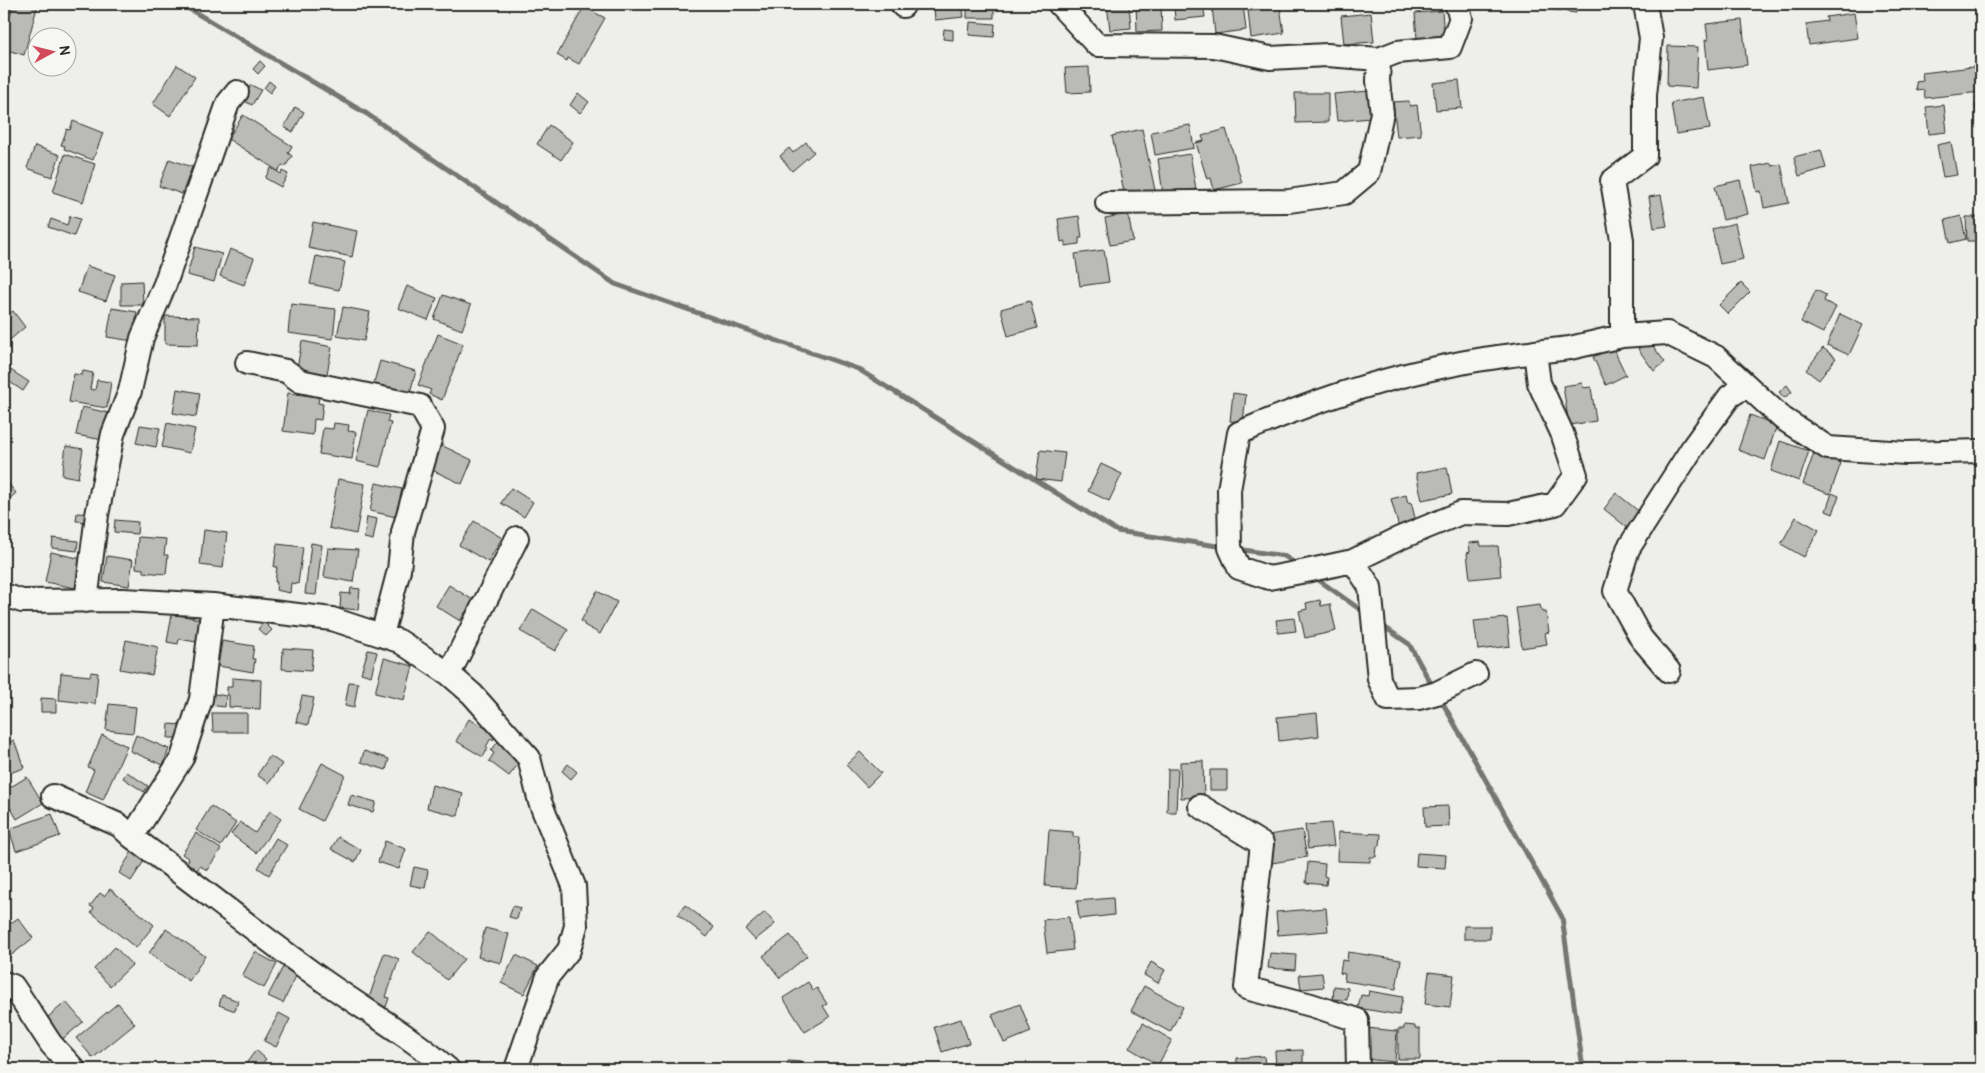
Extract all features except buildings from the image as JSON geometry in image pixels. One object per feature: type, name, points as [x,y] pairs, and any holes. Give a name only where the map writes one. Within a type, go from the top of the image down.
[{"type":"street","points":[[1058,4],[1097,45],[1214,46],[1270,58],[1327,55],[1379,59],[1397,52],[1450,47],[1461,18],[1456,4]]},
{"type":"street","points":[[1622,336],[1622,240],[1612,181],[1644,156],[1644,95],[1651,38],[1645,4]]},
{"type":"street","points":[[1107,203],[1289,201],[1344,194],[1369,172],[1382,113],[1378,81],[1379,59]]},
{"type":"street","points":[[86,601],[96,515],[112,434],[130,391],[142,338],[165,284],[228,103],[237,92]]},
{"type":"street","points":[[1535,352],[1539,383],[1562,433],[1576,475],[1555,504],[1508,514],[1461,513],[1400,538],[1352,562],[1269,578],[1239,568],[1230,548],[1229,490],[1239,433],[1289,412],[1383,382],[1456,364],[1535,352],[1570,348],[1622,336],[1667,333],[1716,357],[1782,418],[1828,448],[1906,453],[1981,452]]},
{"type":"street","points":[[247,363],[286,371],[300,381],[420,406],[433,428],[403,532],[400,570],[382,635]]},
{"type":"street","points":[[1669,671],[1641,638],[1615,591],[1628,549],[1693,448],[1730,396],[1746,386]]},
{"type":"street","points":[[449,674],[517,538]]},
{"type":"street","points":[[1352,562],[1370,587],[1379,678],[1388,699],[1419,698],[1437,693],[1476,674]]},
{"type":"street","points":[[4,595],[22,601],[123,600],[213,605],[332,619],[398,641],[449,674],[472,694],[529,758],[540,802],[574,886],[576,926],[569,950],[548,976],[516,1069]]},
{"type":"street","points":[[132,838],[182,758],[201,699],[213,605]]},
{"type":"street","points":[[53,796],[120,825],[132,838],[316,975],[426,1050],[448,1069]]},
{"type":"street","points":[[1200,806],[1262,844],[1246,988],[1311,1005],[1357,1020],[1358,1069]]},
{"type":"street","points":[[4,984],[13,986],[51,1044],[74,1069]]},
{"type":"waterway","points":[[181,4],[367,114],[615,284],[858,369],[1117,531],[1224,547]]},
{"type":"waterway","points":[[1237,549],[1284,556],[1298,565]]},
{"type":"waterway","points":[[1313,576],[1365,613]]},
{"type":"waterway","points":[[1380,624],[1409,644],[1434,689]]},
{"type":"waterway","points":[[1440,698],[1562,917],[1583,1069]]}]
